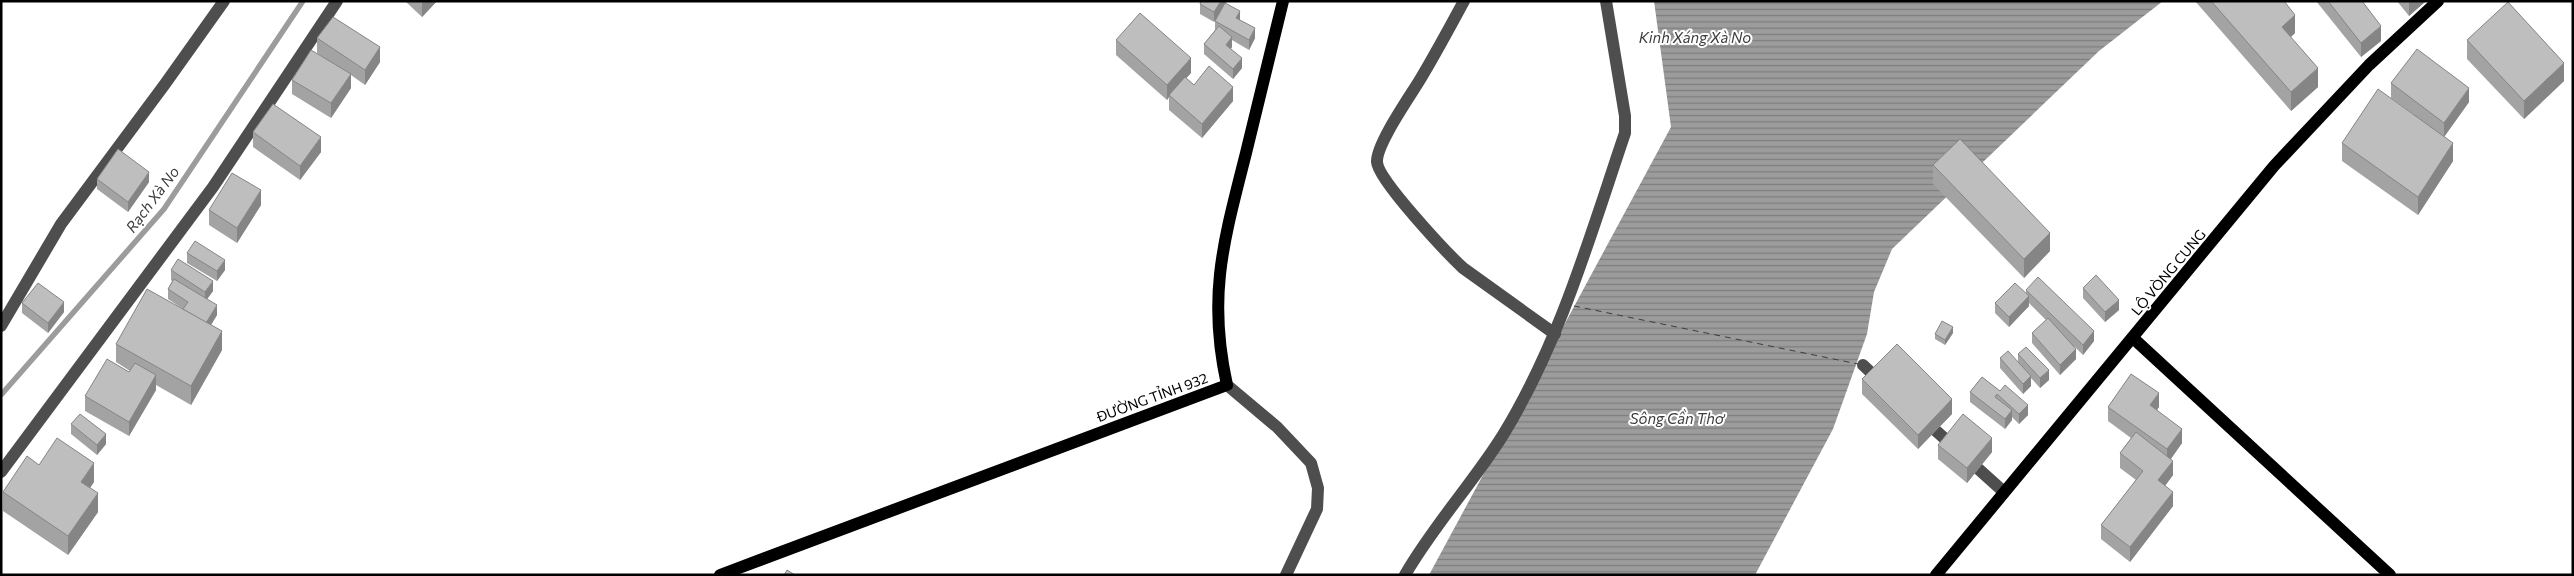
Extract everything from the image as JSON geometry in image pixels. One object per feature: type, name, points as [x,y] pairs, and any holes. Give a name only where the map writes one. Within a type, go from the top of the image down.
[{"type":"main road","name":"ĐƯỜNG TỈNH 932","points":[[720,575],[1227,385],[1221,358],[1217,303],[1222,252],[1284,1]]},
{"type":"main road","name":"LỘ VÒNG CUNG","points":[[1936,575],[2274,166],[2369,65],[2438,1]]},
{"type":"main road","points":[[2133,338],[2390,575]]},
{"type":"street","points":[[1,326],[61,224],[166,84],[224,1]]},
{"type":"street","points":[[1,472],[213,187],[337,1]]},
{"type":"street","points":[[1464,1],[1397,117],[1378,155],[1377,163],[1384,177],[1401,199],[1463,268],[1555,334]]},
{"type":"street","points":[[1405,575],[1503,435],[1570,305],[1624,133],[1625,116],[1606,1]]},
{"type":"street","points":[[1863,365],[1891,390]]},
{"type":"street","points":[[1227,385],[1277,427],[1311,463],[1318,488],[1317,509],[1286,575]]},
{"type":"street","points":[[1912,409],[2004,492]]},
{"type":"water","name":"Sông Cần Thơ","points":[[1654,1],[2163,1],[2099,51],[1892,249],[1874,292],[1867,334],[1833,429],[1755,575],[1429,575],[1671,127]]},
{"type":"building","points":[[1201,1],[1221,1],[1214,12],[1200,4]]},
{"type":"building","points":[[2211,1],[2284,1],[2295,15],[2282,27],[2318,68],[2291,92]]},
{"type":"building","points":[[2328,1],[2362,1],[2381,26],[2361,43]]},
{"type":"building","points":[[2508,2],[2564,63],[2524,101],[2467,40]]},
{"type":"building","points":[[1225,3],[1240,11],[1236,18],[1255,28],[1249,40],[1215,21]]},
{"type":"building","points":[[1140,13],[1191,58],[1167,85],[1116,40]]},
{"type":"building","points":[[333,17],[380,47],[365,70],[317,38]]},
{"type":"building","points":[[1219,26],[1232,37],[1226,45],[1242,58],[1233,69],[1204,44]]},
{"type":"building","points":[[2417,49],[2469,88],[2444,123],[2391,83]]},
{"type":"building","points":[[311,50],[351,74],[331,103],[292,80]]},
{"type":"building","points":[[1209,66],[1233,87],[1202,124],[1169,95],[1185,77],[1194,85]]},
{"type":"building","points":[[2378,89],[2453,143],[2418,197],[2342,143]]},
{"type":"building","points":[[273,104],[321,137],[300,166],[253,132]]},
{"type":"building","points":[[1960,139],[2050,233],[2024,259],[1933,165]]},
{"type":"building","points":[[118,149],[149,172],[128,202],[97,179]]},
{"type":"building","points":[[232,173],[261,190],[237,228],[209,210]]},
{"type":"building","points":[[195,241],[225,260],[217,271],[187,253]]},
{"type":"building","points":[[178,259],[213,281],[205,292],[171,270]]},
{"type":"building","points":[[2096,275],[2119,300],[2105,312],[2083,288]]},
{"type":"building","points":[[2038,277],[2094,331],[2083,345],[2026,290]]},
{"type":"building","points":[[174,279],[217,305],[206,323],[183,309],[188,302],[168,289]]},
{"type":"building","points":[[38,283],[64,302],[48,323],[22,303]]},
{"type":"building","points":[[2015,283],[2029,296],[2009,317],[1995,303]]},
{"type":"building","points":[[147,289],[222,331],[191,386],[116,344]]},
{"type":"building","points":[[2048,318],[2076,349],[2060,365],[2032,333]]},
{"type":"building","points":[[1942,321],[1953,327],[1945,340],[1935,334]]},
{"type":"building","points":[[1897,344],[1952,399],[1918,435],[1862,379]]},
{"type":"building","points":[[2026,347],[2049,370],[2040,378],[2018,354]]},
{"type":"building","points":[[2008,351],[2031,376],[2023,384],[2000,358]]},
{"type":"building","points":[[107,359],[129,372],[135,363],[156,375],[129,422],[85,396]]},
{"type":"building","points":[[2131,374],[2159,393],[2150,405],[2182,429],[2167,449],[2108,407]]},
{"type":"building","points":[[1982,377],[2000,391],[2005,385],[2028,405],[2019,414],[1997,394],[1995,397],[2012,410],[2005,419],[1970,392]]},
{"type":"building","points":[[80,414],[106,434],[97,445],[71,424]]},
{"type":"building","points":[[1963,414],[1992,438],[1967,468],[1938,445]]},
{"type":"building","points":[[2136,432],[2173,461],[2158,480],[2173,492],[2130,547],[2101,525],[2143,471],[2120,453]]},
{"type":"building","points":[[57,438],[94,463],[81,482],[98,493],[68,536],[3,492],[27,456],[39,465]]},
{"type":"building","points":[[787,570],[795,575],[784,575]]},
{"type":"waterway","name":"Rạch Xà No","points":[[1,395],[164,209],[303,1]]},
{"type":"ferry route","points":[[1574,306],[1858,364]]},
{"type":"water label","name":"Kinh Xáng Xà No","points":[[1695,37]]}]
